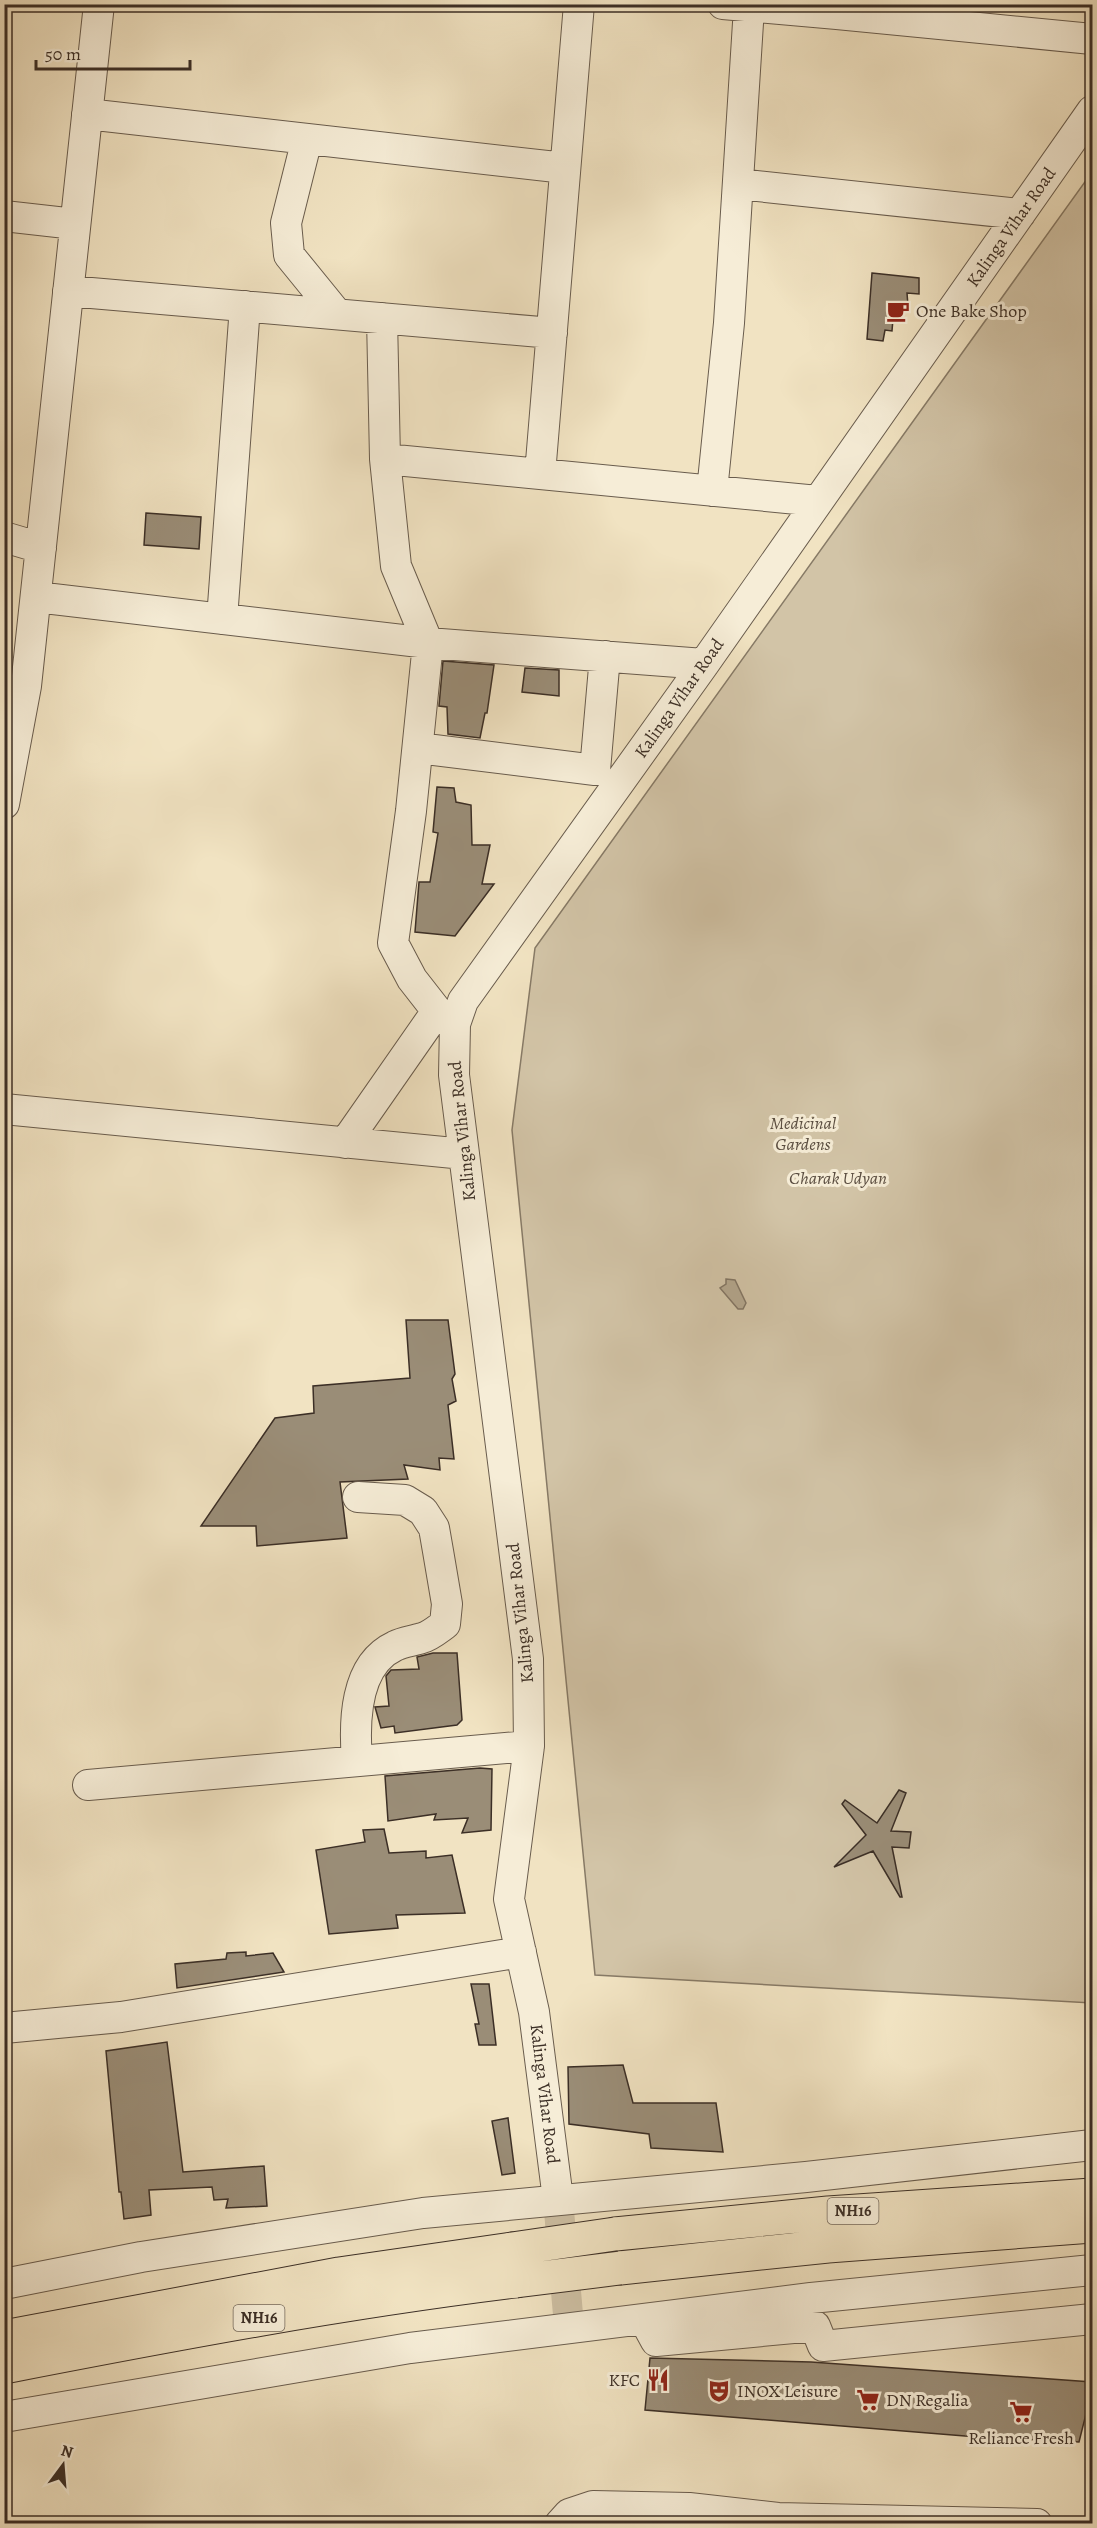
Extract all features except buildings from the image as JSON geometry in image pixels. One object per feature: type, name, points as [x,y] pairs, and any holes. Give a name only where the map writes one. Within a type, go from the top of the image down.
[{"type":"highway","name":"NH16","points":[[4,2367],[213,2326],[408,2294],[615,2234],[828,2213],[1092,2195]]},
{"type":"highway","name":"NH16","points":[[4,2337],[328,2276],[514,2265],[620,2268],[828,2246],[1092,2226]]},
{"type":"street","points":[[4,804],[15,683],[36,597],[99,4]]},
{"type":"street","points":[[540,474],[579,4]]},
{"type":"street","points":[[712,491],[729,323],[738,184],[736,6],[837,9],[1092,39]]},
{"type":"street","name":"Kalinga Vihar Road","points":[[558,2199],[534,2012],[509,1899],[529,1746],[528,1659],[446,1018],[464,1001],[704,664],[1092,111]]},
{"type":"street","points":[[87,114],[566,168]]},
{"type":"street","points":[[307,139],[286,223],[289,255],[337,314]]},
{"type":"street","points":[[738,184],[1020,214]]},
{"type":"street","points":[[4,216],[75,224]]},
{"type":"street","points":[[68,291],[552,333]]},
{"type":"street","points":[[222,619],[245,306]]},
{"type":"street","points":[[345,1143],[446,1018],[412,980],[393,943],[418,748],[428,643],[396,566],[385,459],[382,318]]},
{"type":"street","points":[[385,459],[818,501]]},
{"type":"street","points":[[4,537],[41,548]]},
{"type":"street","points":[[36,597],[428,643],[704,664]]},
{"type":"street","points":[[418,748],[595,770],[605,656]]},
{"type":"street","points":[[4,1109],[464,1154]]},
{"type":"street","points":[[357,1761],[355,1733],[360,1697],[368,1670],[382,1653],[396,1645],[424,1638],[445,1624],[447,1604],[434,1528],[423,1511],[405,1500],[358,1497]]},
{"type":"street","points":[[88,1785],[529,1746]]},
{"type":"street","points":[[4,2028],[121,2018],[520,1952]]},
{"type":"street","points":[[4,2284],[141,2257],[399,2217],[558,2199],[806,2177],[1092,2145]]},
{"type":"street","points":[[4,2417],[353,2356],[811,2298],[1092,2270]]},
{"type":"street","points":[[644,2319],[656,2341],[815,2326],[823,2346],[1092,2319]]},
{"type":"street","points":[[560,2523],[569,2514],[593,2506],[689,2508],[778,2518],[1036,2523]]},
{"type":"green space","name":"Medicinal Gardens","points":[[1092,172],[1092,2003],[595,1975],[512,1130],[535,948]]},
{"type":"shaded area","points":[[726,1279],[735,1280],[746,1303],[743,1309],[738,1309],[720,1288],[726,1284]]},
{"type":"tunnel","points":[[558,2199],[569,2326]]},
{"type":"place","name":"One Bake Shop","points":[[898,311]]},
{"type":"place","name":"KFC","points":[[658,2380]]},
{"type":"place","name":"INOX Leisure","points":[[719,2391]]},
{"type":"place","name":"DN Regalia","points":[[868,2400]]},
{"type":"place","name":"Reliance Fresh","points":[[1021,2412]]},
{"type":"park label","name":"Charak Udyan","points":[[838,1178]]}]
